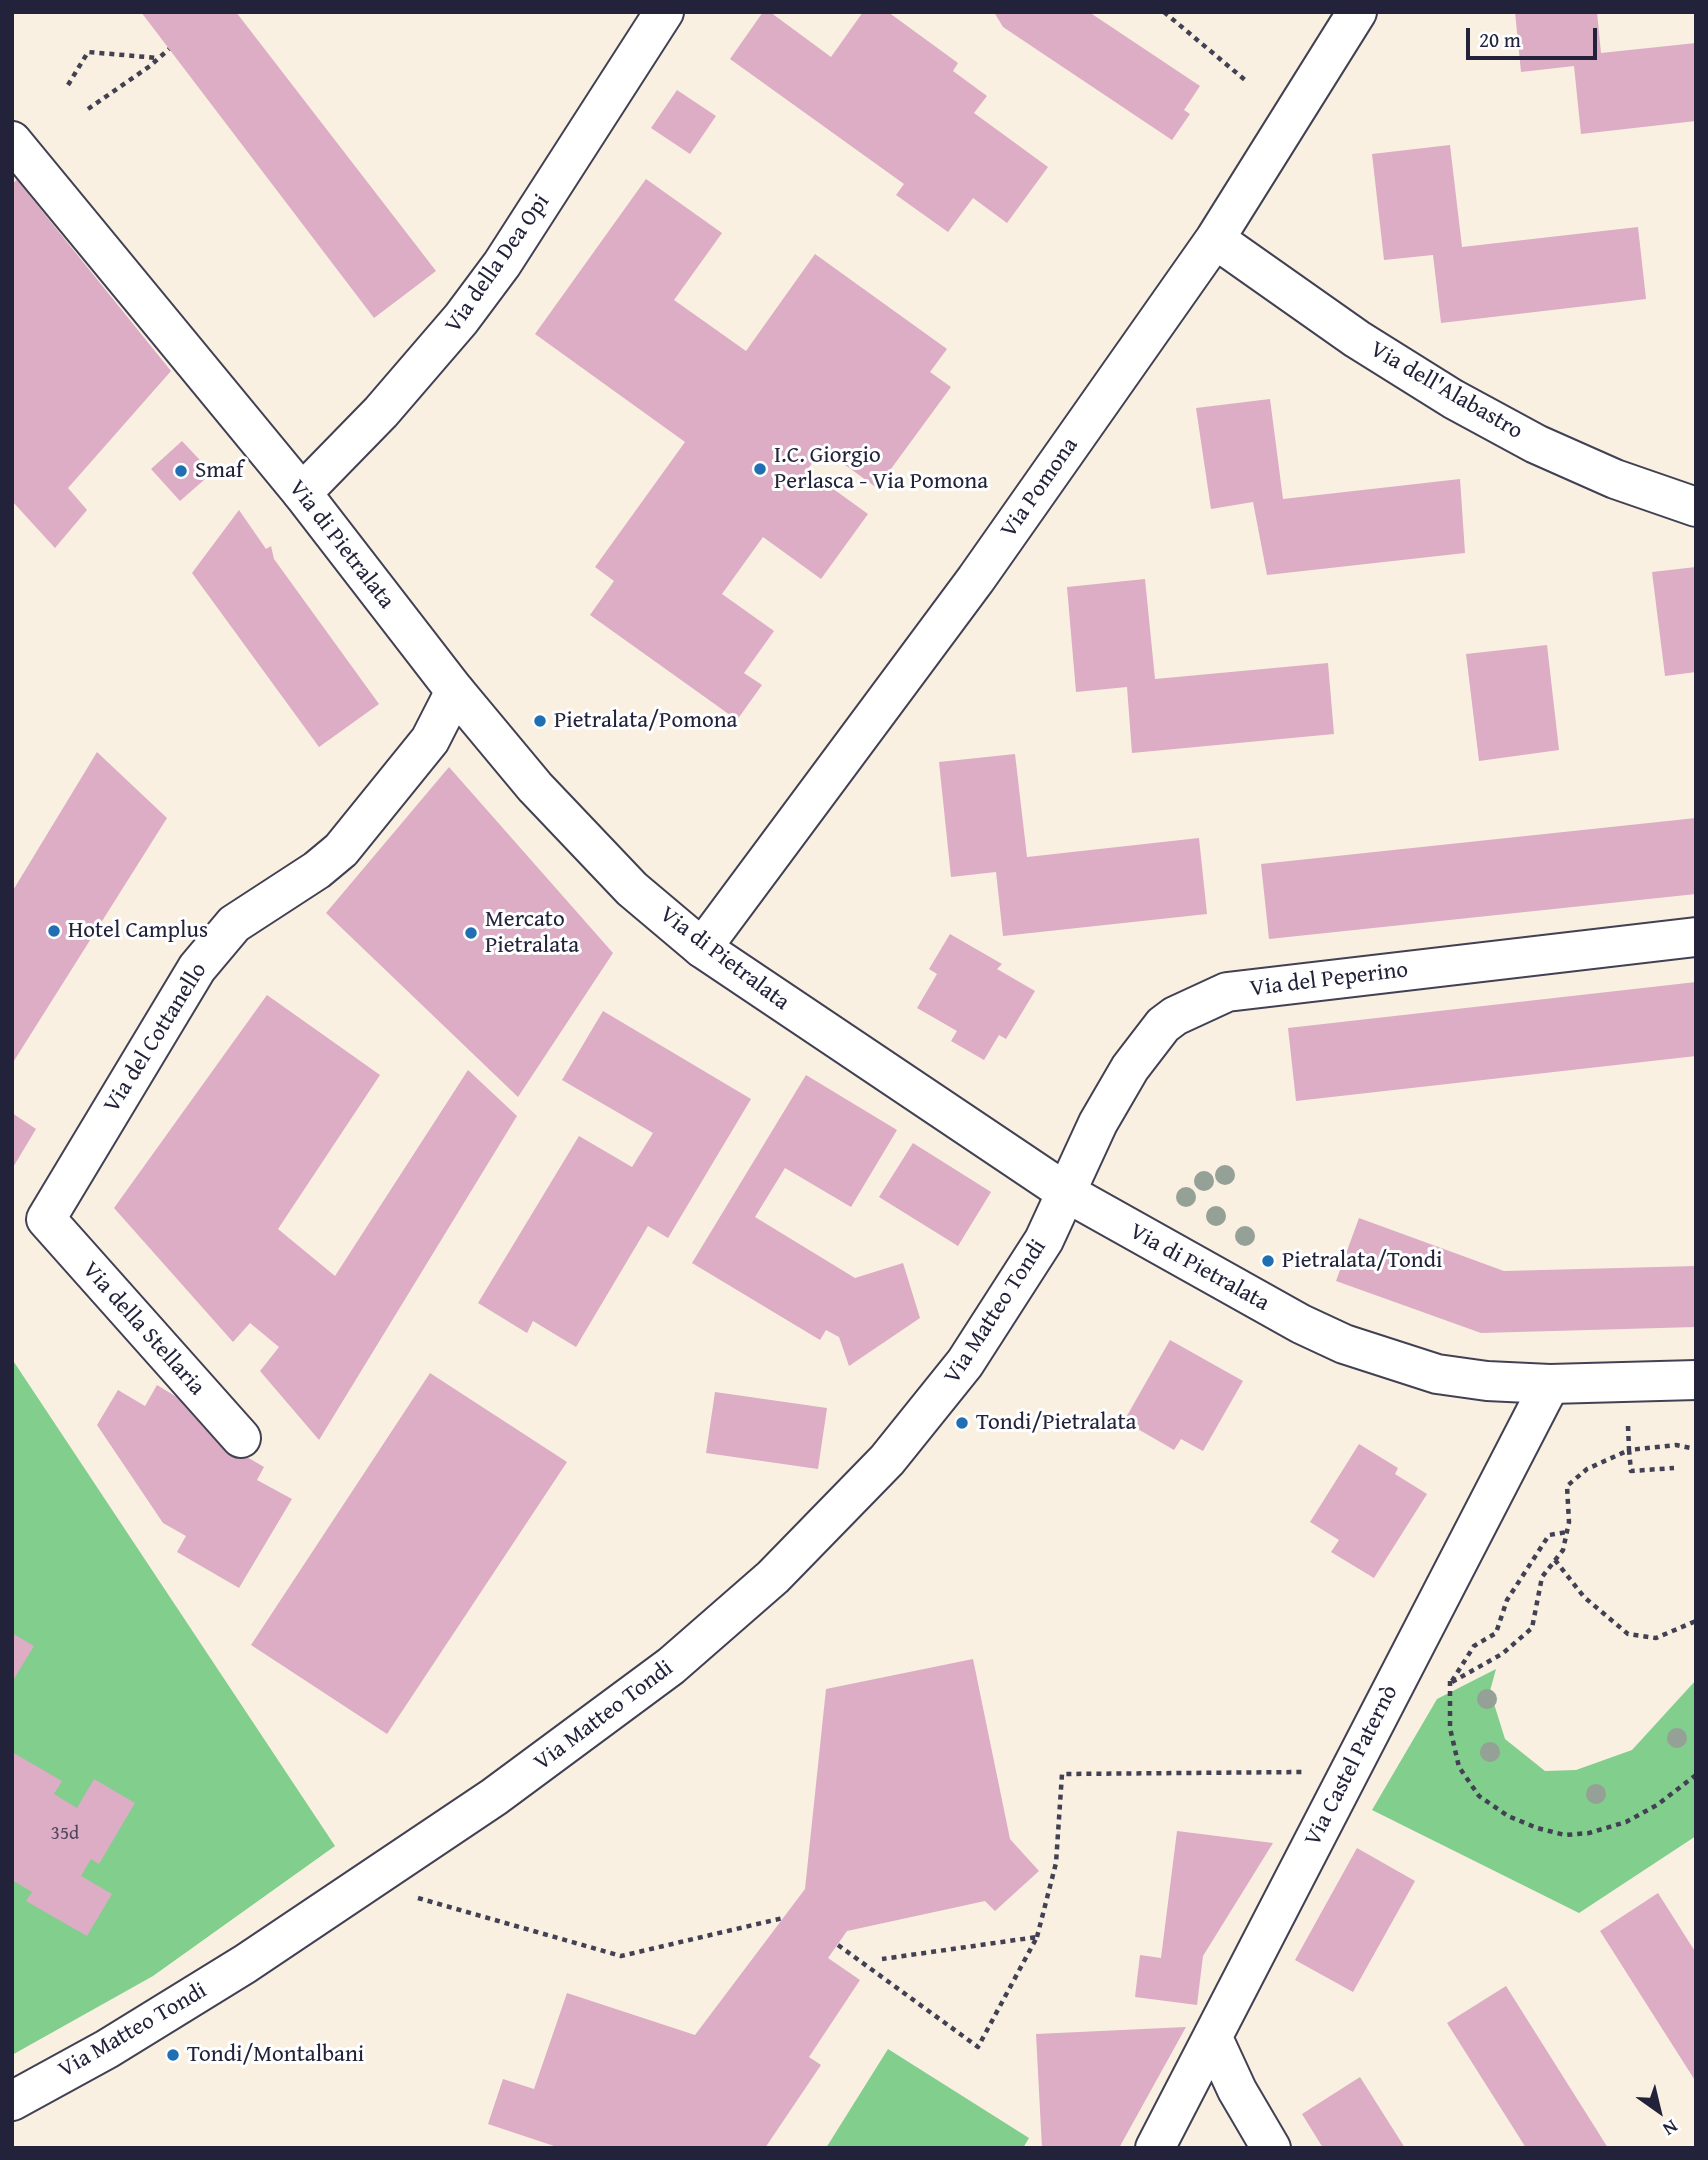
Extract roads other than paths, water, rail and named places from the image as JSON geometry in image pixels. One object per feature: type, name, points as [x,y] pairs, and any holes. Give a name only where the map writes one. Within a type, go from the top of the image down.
[{"type":"street","name":"Via della Dea Opi","points":[[302,493],[381,412],[461,320],[502,264],[664,12]]},
{"type":"street","name":"Via Pomona","points":[[702,948],[976,579],[1215,239],[1357,12]]},
{"type":"street","name":"Via di Pietralata","points":[[12,141],[302,493],[455,691],[579,836],[632,889],[702,948],[1067,1193],[1301,1324],[1344,1343],[1437,1374],[1550,1384],[1696,1380]]},
{"type":"street","name":"Via dell'Alabastro","points":[[1215,239],[1270,274],[1357,339],[1454,399],[1536,444],[1615,479],[1696,507]]},
{"type":"street","name":"Via del Cottanello","points":[[46,1219],[197,968],[234,924],[341,850],[430,740],[455,691]]},
{"type":"street","name":"Via del Peperino","points":[[1067,1193],[1098,1124],[1140,1054],[1163,1026],[1211,998],[1241,990],[1696,937]]},
{"type":"street","name":"Via Matteo Tondi","points":[[12,2101],[177,2007],[362,1888],[574,1741],[705,1638],[840,1511],[926,1415],[1014,1288],[1044,1240],[1067,1193]]},
{"type":"street","name":"Via della Stellaria","points":[[46,1219],[241,1438]]},
{"type":"street","name":"Via Castel Paternò","points":[[1155,2148],[1550,1384]]},
{"type":"street","points":[[1213,2038],[1237,2090],[1271,2148]]},
{"type":"place","name":"I.C. Giorgio Perlasca - Via Pomona","points":[[760,469]]},
{"type":"place","name":"Smaf","points":[[181,471]]},
{"type":"place","name":"Pietralata/Pomona","points":[[540,721]]},
{"type":"place","name":"Hotel Camplus","points":[[54,931]]},
{"type":"place","name":"Mercato Pietralata","points":[[471,933]]},
{"type":"place","name":"Pietralata/Tondi","points":[[1268,1261]]},
{"type":"place","name":"Tondi/Pietralata","points":[[962,1423]]},
{"type":"place","name":"Tondi/Montalbani","points":[[173,2055]]}]
